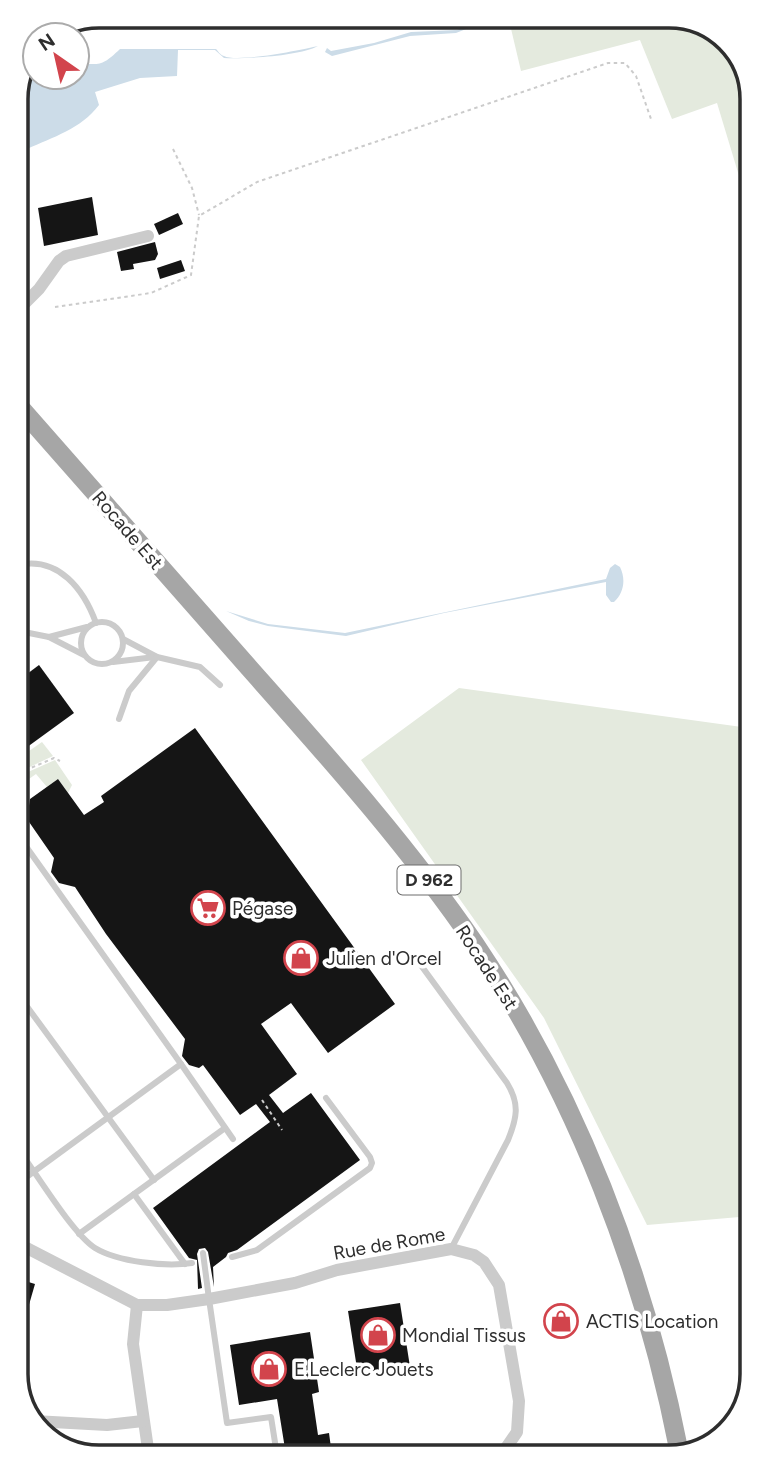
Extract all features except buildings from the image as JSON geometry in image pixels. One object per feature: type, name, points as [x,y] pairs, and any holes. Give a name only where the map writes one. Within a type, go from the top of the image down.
[{"type":"main road","name":"Rocade Est","points":[[28,416],[347,778],[435,888],[476,946],[523,1023],[565,1102],[615,1217],[651,1333],[678,1444]]},
{"type":"street","points":[[28,299],[65,256],[148,236]]},
{"type":"street","name":"Rue de Rome","points":[[28,1248],[137,1305],[167,1305],[209,1299],[295,1283],[348,1267],[451,1249],[474,1255],[484,1262],[499,1285],[519,1401],[517,1432],[508,1445]]},
{"type":"street","points":[[137,1305],[133,1344],[147,1445]]},
{"type":"street","points":[[47,1422],[107,1425],[143,1421]]},
{"type":"lane","points":[[28,564],[52,567],[64,575],[79,588],[87,600],[96,623]]},
{"type":"lane","points":[[49,637],[96,623],[113,625],[123,639],[120,655],[111,663]]},
{"type":"lane","points":[[84,655],[80,644],[88,627]]},
{"type":"lane","points":[[28,633],[49,637],[96,664],[157,657]]},
{"type":"lane","points":[[123,639],[157,657],[201,667],[220,685]]},
{"type":"lane","points":[[119,719],[129,691],[157,657]]},
{"type":"lane","points":[[28,851],[233,1139]]},
{"type":"lane","points":[[420,964],[507,1083],[516,1100],[517,1109],[508,1140],[451,1249]]},
{"type":"lane","points":[[28,1008],[154,1180]]},
{"type":"lane","points":[[28,1176],[181,1064]]},
{"type":"lane","points":[[232,1257],[257,1250],[370,1168],[370,1157],[326,1098]]},
{"type":"lane","points":[[79,1234],[226,1128]]},
{"type":"lane","points":[[28,1163],[79,1234],[94,1248],[115,1256],[147,1262],[188,1263],[134,1194]]},
{"type":"lane","points":[[203,1253],[227,1423],[271,1417],[275,1445]]},
{"type":"path","points":[[199,216],[257,183],[608,63],[625,63],[636,76],[651,119]]},
{"type":"path","points":[[55,307],[151,293],[191,275],[199,216],[192,188],[173,149]]},
{"type":"path","points":[[28,770],[54,758],[60,761]]},
{"type":"path","points":[[262,1100],[282,1129]]},
{"type":"shaded area","points":[[203,28],[339,28],[334,29]]},
{"type":"shaded area","points":[[511,28],[673,28],[700,35],[722,52],[735,72],[739,85],[740,179],[717,103],[672,119],[640,40],[521,71]]},
{"type":"shaded area","points":[[459,688],[740,727],[740,1217],[647,1225],[544,1018],[361,760]]},
{"type":"shaded area","points":[[42,742],[53,756],[28,768],[28,752]]},
{"type":"shaded area","points":[[55,760],[72,785],[68,793],[58,779],[47,787],[36,774],[28,780],[28,772]]},
{"type":"water","points":[[469,28],[456,33],[410,36],[332,56],[325,52],[327,48],[331,51],[374,43],[411,32]]},
{"type":"water","points":[[318,46],[286,54],[242,58],[270,55]]},
{"type":"water","points":[[120,49],[216,49],[220,54],[231,58],[224,58],[215,50],[178,50],[177,76],[140,78],[95,92],[99,105],[84,120],[66,132],[28,149],[29,91],[91,91],[91,64],[109,59]]},
{"type":"water","points":[[615,564],[620,567],[623,581],[622,590],[614,602],[606,595],[606,582],[444,613],[346,636],[268,626],[226,611],[268,624],[345,633],[606,579],[610,568]]},
{"type":"place","name":"Pégase","points":[[208,908]]},
{"type":"place","name":"Julien d'Orcel","points":[[301,958]]},
{"type":"place","name":"ACTIS Location","points":[[561,1321]]},
{"type":"place","name":"Mondial Tissus","points":[[378,1335]]},
{"type":"place","name":"E.Leclerc Jouets","points":[[269,1369]]}]
